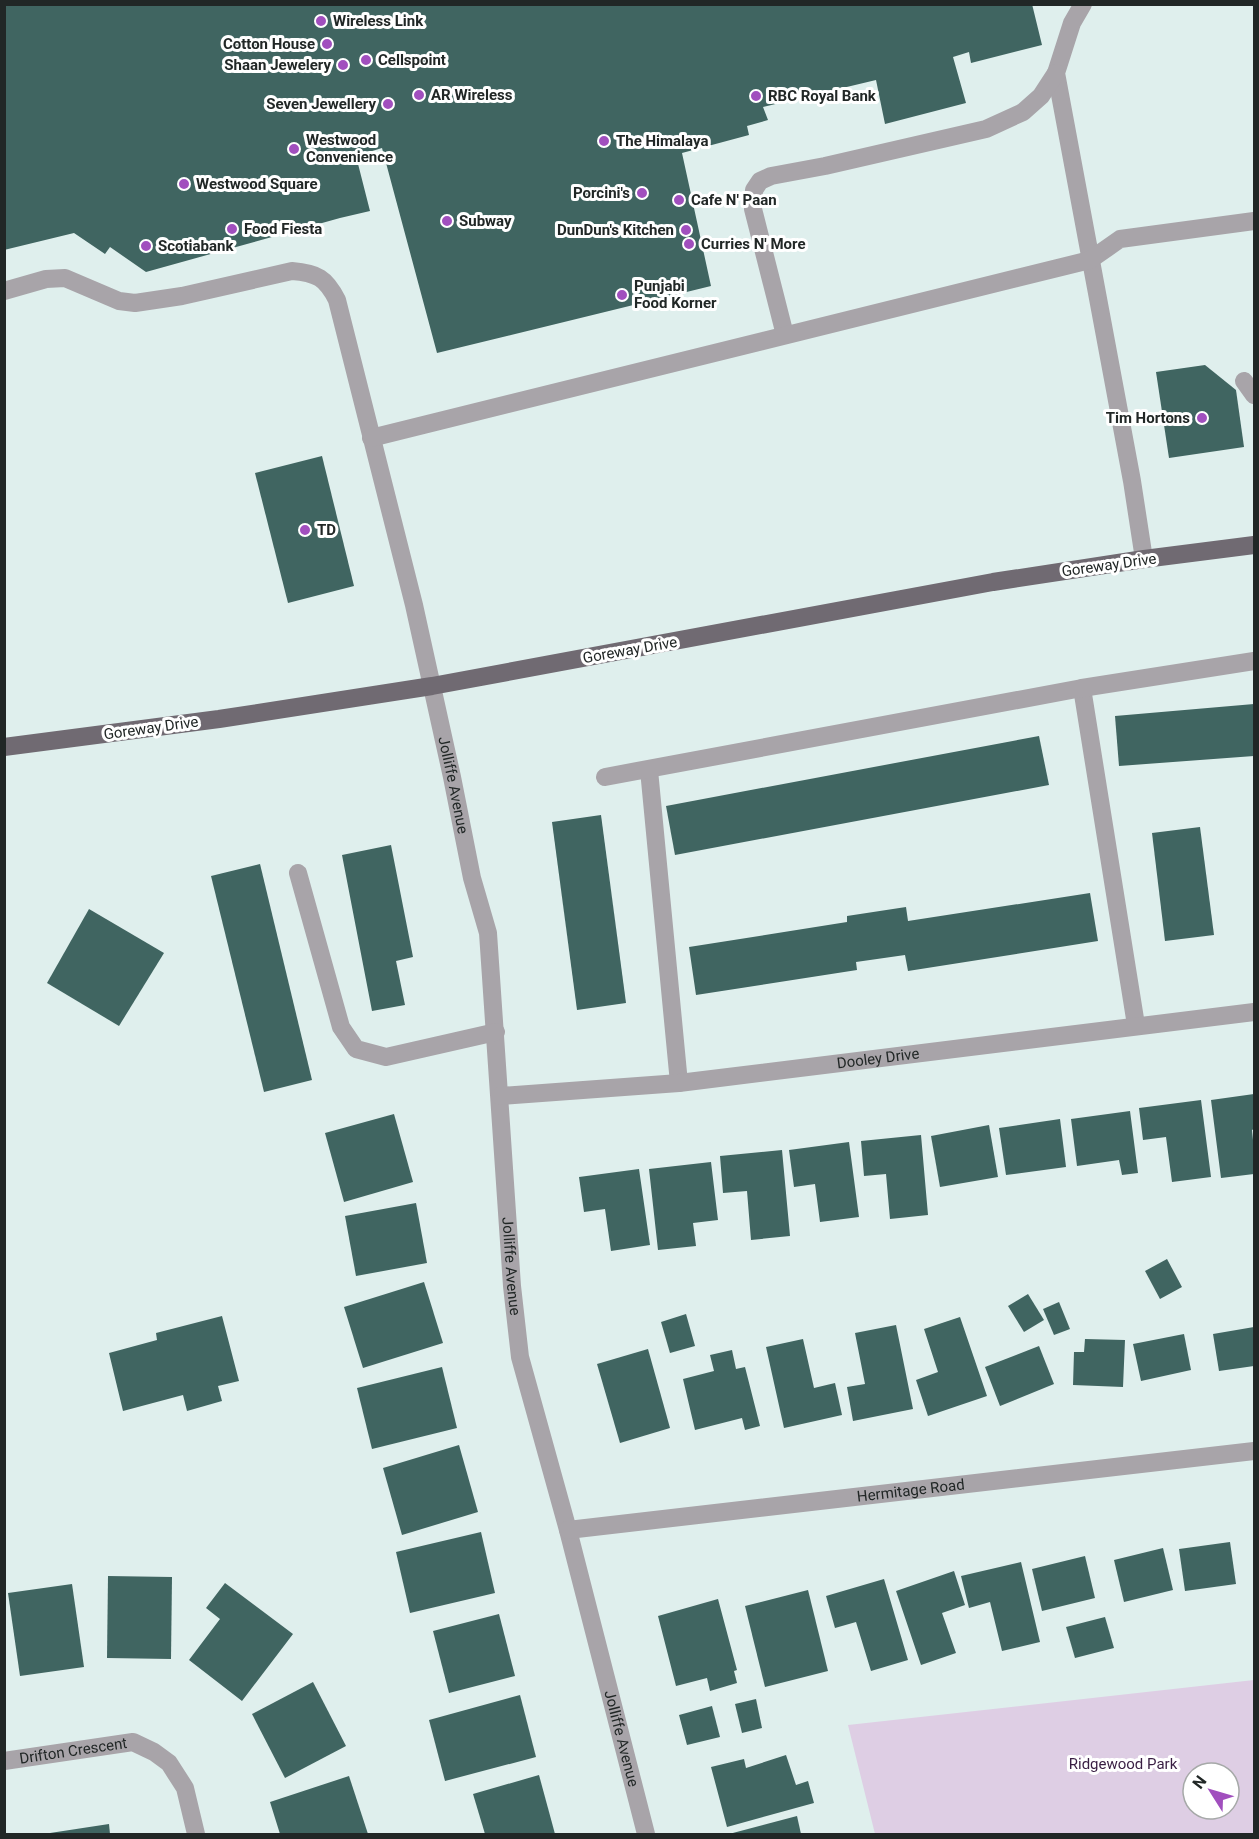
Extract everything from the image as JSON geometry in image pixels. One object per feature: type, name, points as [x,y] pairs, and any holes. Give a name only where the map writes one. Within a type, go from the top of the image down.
[{"type":"main road","name":"Goreway Drive","points":[[4,747],[219,719],[432,686],[993,582],[1254,545]]},
{"type":"street","points":[[785,335],[753,209],[754,190],[760,181],[771,176],[986,129],[1023,112],[1041,96],[1056,74],[1072,23],[1083,4]]},
{"type":"street","points":[[1056,74],[1132,481],[1144,559]]},
{"type":"street","points":[[371,438],[1090,260],[1120,239],[1254,221]]},
{"type":"street","name":"Jolliffe Avenue","points":[[4,291],[56,277],[65,278],[119,301],[135,303],[182,296],[292,271],[310,272],[323,279],[337,300],[414,605],[472,878],[488,933],[512,1286],[520,1358],[568,1530],[646,1834]]},
{"type":"street","points":[[605,777],[1082,688],[1254,661]]},
{"type":"street","points":[[1082,688],[1136,1025]]},
{"type":"street","points":[[649,770],[679,1083]]},
{"type":"street","points":[[297,873],[341,1027],[356,1049],[386,1057],[496,1032]]},
{"type":"street","name":"Dooley Drive","points":[[500,1096],[679,1083],[1254,1012]]},
{"type":"street","name":"Hermitage Road","points":[[568,1530],[1254,1451]]},
{"type":"street","name":"Drifton Crescent","points":[[4,1761],[133,1742],[154,1752],[169,1763],[185,1788],[196,1834]]},
{"type":"green space","name":"Ridgewood Park","points":[[1254,1680],[1254,1834],[875,1834],[848,1725]]},
{"type":"building","name":"Westwood Square","points":[[4,4],[1032,4],[1042,45],[971,63],[969,52],[953,57],[966,103],[885,124],[876,80],[763,107],[768,120],[747,126],[749,135],[682,153],[711,286],[437,353],[382,148],[356,156],[370,211],[146,272],[110,247],[105,254],[74,233],[4,250]]},
{"type":"building","name":"Tim Hortons","points":[[1205,365],[1236,390],[1244,447],[1169,458],[1156,372]]},
{"type":"building","name":"TD","points":[[322,456],[354,586],[288,603],[255,473]]},
{"type":"building","points":[[1254,704],[1254,756],[1119,766],[1115,716]]},
{"type":"building","points":[[1039,736],[1049,785],[675,855],[666,806]]},
{"type":"building","points":[[601,815],[626,1003],[577,1010],[552,822]]},
{"type":"building","points":[[1200,827],[1214,935],[1165,941],[1152,833]]},
{"type":"building","points":[[391,845],[413,957],[396,961],[405,1005],[372,1011],[342,855]]},
{"type":"building","points":[[260,864],[312,1080],[264,1092],[211,876]]},
{"type":"building","points":[[1090,893],[1098,941],[908,971],[905,955],[856,962],[857,970],[696,995],[689,947],[847,922],[847,916],[906,907],[908,921]]},
{"type":"building","points":[[89,909],[164,953],[119,1026],[47,983]]},
{"type":"building","points":[[1254,1094],[1254,1129],[1252,1130],[1254,1174],[1221,1178],[1211,1100]]},
{"type":"building","points":[[1201,1100],[1211,1177],[1172,1182],[1166,1137],[1143,1140],[1139,1108]]},
{"type":"building","points":[[1130,1111],[1138,1173],[1122,1175],[1119,1160],[1077,1166],[1071,1119]]},
{"type":"building","points":[[394,1114],[413,1182],[344,1202],[325,1133]]},
{"type":"building","points":[[1060,1119],[1066,1167],[1006,1175],[999,1128]]},
{"type":"building","points":[[989,1125],[998,1177],[940,1187],[931,1136]]},
{"type":"building","points":[[921,1135],[928,1215],[890,1219],[886,1174],[864,1176],[861,1141]]},
{"type":"building","points":[[849,1142],[859,1217],[820,1222],[815,1184],[794,1187],[789,1150]]},
{"type":"building","points":[[782,1150],[790,1236],[751,1240],[747,1191],[723,1193],[720,1156]]},
{"type":"building","points":[[711,1162],[718,1220],[693,1223],[696,1246],[658,1250],[649,1169]]},
{"type":"building","points":[[639,1169],[650,1245],[611,1251],[605,1209],[584,1212],[579,1177]]},
{"type":"building","points":[[416,1203],[427,1263],[356,1276],[345,1216]]},
{"type":"building","points":[[1167,1259],[1182,1287],[1160,1299],[1145,1271]]},
{"type":"building","points":[[424,1282],[443,1343],[363,1368],[344,1307]]},
{"type":"building","points":[[1028,1294],[1044,1320],[1024,1332],[1008,1306]]},
{"type":"building","points":[[1059,1302],[1070,1329],[1054,1335],[1043,1309]]},
{"type":"building","points":[[686,1314],[695,1346],[670,1353],[661,1322]]},
{"type":"building","points":[[222,1316],[239,1381],[218,1386],[222,1401],[187,1411],[183,1395],[123,1411],[109,1353],[157,1340],[156,1333]]},
{"type":"building","points":[[960,1317],[987,1396],[928,1416],[916,1380],[938,1372],[924,1329]]},
{"type":"building","points":[[896,1325],[913,1409],[853,1421],[847,1387],[865,1384],[855,1333]]},
{"type":"building","points":[[1254,1327],[1254,1366],[1219,1371],[1213,1334]]},
{"type":"building","points":[[1184,1334],[1191,1370],[1141,1381],[1133,1344]]},
{"type":"building","points":[[803,1339],[814,1388],[835,1383],[842,1415],[784,1428],[766,1347]]},
{"type":"building","points":[[1085,1339],[1125,1340],[1123,1387],[1073,1385],[1074,1352],[1084,1352]]},
{"type":"building","points":[[1039,1346],[1054,1384],[1000,1406],[985,1367]]},
{"type":"building","points":[[648,1349],[670,1428],[620,1443],[597,1364]]},
{"type":"building","points":[[732,1350],[736,1369],[745,1367],[760,1426],[745,1430],[742,1418],[695,1430],[683,1379],[714,1371],[710,1355]]},
{"type":"building","points":[[442,1367],[457,1428],[372,1449],[357,1388]]},
{"type":"building","points":[[459,1445],[478,1512],[402,1535],[383,1468]]},
{"type":"building","points":[[481,1532],[495,1593],[410,1613],[396,1552]]},
{"type":"building","points":[[1230,1542],[1236,1584],[1185,1591],[1179,1549]]},
{"type":"building","points":[[1163,1548],[1173,1590],[1124,1602],[1114,1560]]},
{"type":"building","points":[[1085,1556],[1095,1598],[1042,1611],[1032,1569]]},
{"type":"building","points":[[1021,1562],[1040,1642],[1002,1651],[990,1602],[969,1608],[961,1576]]},
{"type":"building","points":[[954,1571],[965,1605],[942,1613],[956,1653],[921,1665],[896,1591]]},
{"type":"building","points":[[108,1576],[172,1577],[171,1659],[107,1658]]},
{"type":"building","points":[[884,1579],[908,1660],[871,1671],[856,1622],[835,1628],[826,1596]]},
{"type":"building","points":[[225,1583],[293,1634],[242,1701],[189,1660],[220,1619],[206,1608]]},
{"type":"building","points":[[72,1584],[84,1667],[20,1676],[8,1593]]},
{"type":"building","points":[[808,1590],[828,1671],[765,1687],[745,1606]]},
{"type":"building","points":[[718,1599],[737,1670],[734,1671],[737,1683],[710,1691],[707,1678],[676,1686],[658,1616]]},
{"type":"building","points":[[499,1614],[515,1676],[449,1693],[433,1631]]},
{"type":"building","points":[[1105,1617],[1114,1648],[1075,1658],[1066,1627]]},
{"type":"building","points":[[313,1682],[346,1746],[285,1778],[252,1714]]},
{"type":"building","points":[[520,1695],[536,1757],[445,1781],[429,1720]]},
{"type":"building","points":[[756,1699],[762,1728],[742,1733],[735,1704]]},
{"type":"building","points":[[712,1706],[720,1737],[687,1745],[679,1715]]},
{"type":"building","points":[[786,1755],[796,1785],[808,1781],[814,1803],[727,1827],[711,1767],[744,1759],[746,1768]]},
{"type":"building","points":[[539,1775],[555,1834],[485,1834],[473,1794]]},
{"type":"building","points":[[349,1776],[368,1834],[280,1834],[270,1802]]},
{"type":"building","points":[[797,1816],[801,1834],[729,1834]]},
{"type":"building","points":[[109,1824],[110,1834],[50,1834],[50,1833]]},
{"type":"place","name":"Wireless Link","points":[[321,21]]},
{"type":"place","name":"Cotton House","points":[[327,44]]},
{"type":"place","name":"Cellspoint","points":[[366,60]]},
{"type":"place","name":"Shaan Jewelery","points":[[343,65]]},
{"type":"place","name":"AR Wireless","points":[[419,95]]},
{"type":"place","name":"RBC Royal Bank","points":[[756,96]]},
{"type":"place","name":"Seven Jewellery","points":[[388,104]]},
{"type":"place","name":"The Himalaya","points":[[604,141]]},
{"type":"place","name":"Westwood Convenience","points":[[294,149]]},
{"type":"place","name":"Westwood Square","points":[[184,184]]},
{"type":"place","name":"Porcini's","points":[[642,193]]},
{"type":"place","name":"Cafe N' Paan","points":[[679,200]]},
{"type":"place","name":"Subway","points":[[447,221]]},
{"type":"place","name":"Food Fiesta","points":[[232,229]]},
{"type":"place","name":"DunDun's Kitchen","points":[[686,230]]},
{"type":"place","name":"Curries N' More","points":[[689,244]]},
{"type":"place","name":"Scotiabank","points":[[146,246]]},
{"type":"place","name":"Punjabi Food Korner","points":[[622,295]]},
{"type":"place","name":"Tim Hortons","points":[[1202,418]]},
{"type":"place","name":"TD","points":[[305,530]]}]
